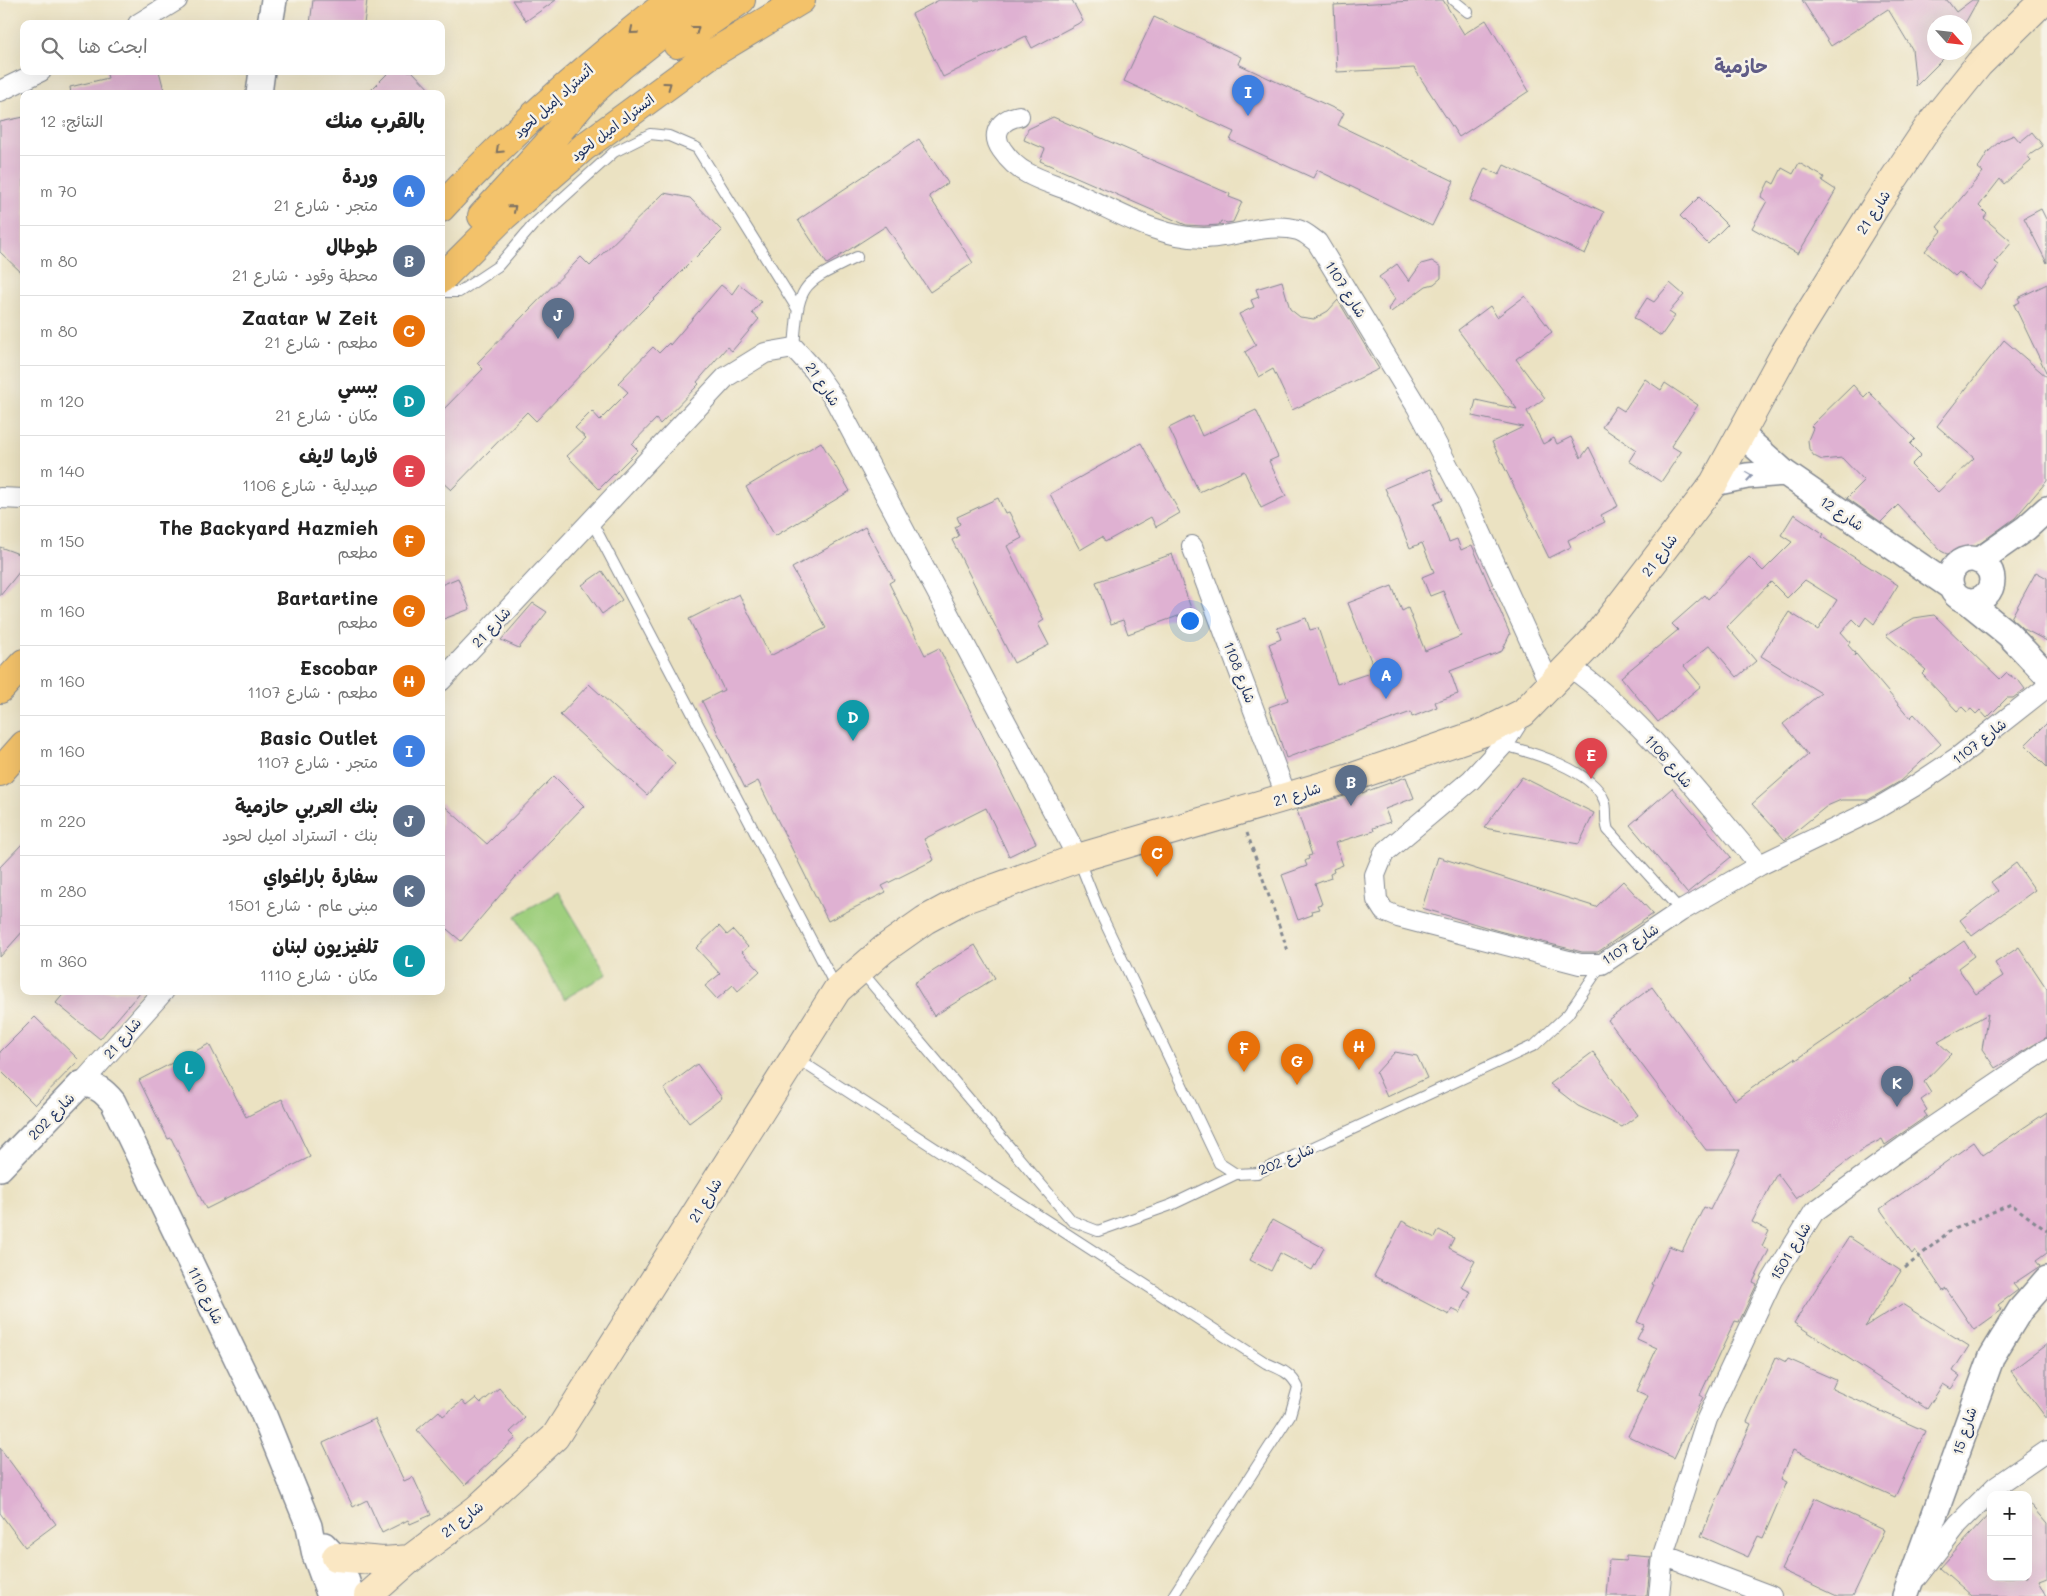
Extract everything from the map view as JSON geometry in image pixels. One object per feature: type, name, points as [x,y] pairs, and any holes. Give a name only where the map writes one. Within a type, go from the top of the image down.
[{"type":"highway","name":"أتستراد إميل لحود","points":[[452,190],[549,102],[671,0]]},
{"type":"highway","points":[[445,262],[492,203],[547,145],[590,94],[622,65],[704,0]]},
{"type":"highway","points":[[547,145],[700,26],[741,0]]},
{"type":"highway","name":"اتستراد اميل لحود","points":[[445,275],[503,217],[584,147],[708,56],[801,0]]},
{"type":"highway","points":[[0,689],[20,667]]},
{"type":"highway","points":[[0,772],[20,750]]},
{"type":"main road","name":"شارع 21","points":[[368,1596],[410,1559],[477,1509],[555,1437],[837,990],[859,969],[925,920],[962,900],[1078,858],[1287,798],[1487,731],[1523,713],[1560,676],[1612,617],[1714,483],[1786,351],[1875,208],[1927,130],[1980,64],[2044,0]]},
{"type":"main road","points":[[336,1557],[382,1561],[410,1559]]},
{"type":"street","points":[[144,20],[177,0]]},
{"type":"street","points":[[271,20],[274,0]]},
{"type":"street","points":[[0,91],[33,75]]},
{"type":"street","points":[[260,90],[261,75]]},
{"type":"street","name":"شارع 1107","points":[[1019,116],[1008,117],[1001,124],[998,132],[999,145],[1008,159],[1028,174],[1147,226],[1174,235],[1205,238],[1280,227],[1299,230],[1317,242],[1422,416],[1560,676]]},
{"type":"street","name":"شارع 21","points":[[445,677],[726,377],[765,353],[794,348],[814,370],[835,400],[1078,858]]},
{"type":"street","name":"شارع 12","points":[[1741,434],[1785,473],[1900,552],[1972,580]]},
{"type":"street","points":[[1714,483],[1748,476],[1785,473]]},
{"type":"street","points":[[0,498],[20,498]]},
{"type":"street","points":[[2047,509],[1972,580],[2008,634],[2047,675]]},
{"type":"street","name":"شارع 1108","points":[[1192,546],[1287,798]]},
{"type":"street","name":"شارع 1106","points":[[1560,676],[1599,687],[1628,713],[1760,865]]},
{"type":"street","name":"شارع 1107","points":[[1523,713],[1503,745],[1471,780],[1384,853],[1375,875],[1377,900],[1384,911],[1398,917],[1580,964],[1602,964],[1681,911],[1760,865],[1876,809],[1929,778],[2047,687]]},
{"type":"street","name":"شارع 21","points":[[81,1084],[160,995]]},
{"type":"street","name":"شارع 1501","points":[[1659,1596],[1663,1554],[1707,1419],[1772,1280],[1814,1212],[1912,1140],[2047,1049]]},
{"type":"street","name":"شارع 202","points":[[0,1168],[81,1084]]},
{"type":"street","name":"شارع 1110","points":[[81,1084],[102,1089],[113,1102],[263,1413],[309,1526]]},
{"type":"street","name":"شارع 15","points":[[1905,1596],[1992,1356],[2020,1310],[2047,1279]]},
{"type":"street","points":[[1905,1596],[1918,1575],[1958,1524],[1996,1486],[2047,1451]]},
{"type":"street","points":[[309,1526],[336,1557],[346,1573],[351,1596]]},
{"type":"street","points":[[309,1526],[315,1554],[330,1596]]},
{"type":"street","points":[[1663,1554],[1771,1596]]},
{"type":"lane","points":[[1453,0],[1468,12]]},
{"type":"lane","points":[[445,292],[460,292],[498,266],[534,224],[614,152],[650,134],[669,136],[697,148],[798,310]]},
{"type":"lane","points":[[794,348],[798,310],[806,285],[817,276],[857,257]]},
{"type":"lane","points":[[591,520],[837,990]]},
{"type":"lane","points":[[1503,745],[1538,754],[1551,760],[1570,769],[1596,788],[1605,800],[1605,820],[1608,830],[1681,911]]},
{"type":"lane","points":[[1078,858],[1097,906],[1219,1163],[1236,1174]]},
{"type":"lane","name":"شارع 202","points":[[859,969],[1072,1221],[1098,1231],[1171,1205],[1236,1174],[1257,1173],[1535,1045],[1568,1014],[1602,964]]},
{"type":"lane","points":[[795,1058],[1266,1363],[1288,1373],[1294,1379],[1298,1387],[1290,1415],[1173,1596]]},
{"type":"path","points":[[1239,812],[1288,951]]},
{"type":"path","points":[[1905,1268],[1950,1231],[2011,1204],[2047,1231]]},
{"type":"green space","points":[[558,892],[607,974],[564,999],[515,916]]},
{"type":"building","points":[[313,0],[367,0],[364,20],[310,20]]},
{"type":"building","points":[[512,0],[556,0],[526,21]]},
{"type":"building","points":[[939,0],[1072,0],[1083,21],[1032,48],[1026,36],[943,77],[912,14]]},
{"type":"building","points":[[1443,0],[1464,34],[1486,20],[1529,91],[1459,137],[1414,68],[1337,72],[1334,5]]},
{"type":"building","points":[[1802,0],[1947,0],[1956,12],[1972,0],[1978,0],[1970,15],[1927,15],[1927,60],[1942,60],[1916,86],[1912,49],[1888,9],[1831,46]]},
{"type":"building","points":[[1154,17],[1241,57],[1238,64],[1344,113],[1338,125],[1454,181],[1432,226],[1317,170],[1313,178],[1230,140],[1234,132],[1124,81]]},
{"type":"building","points":[[107,75],[160,75],[164,90],[70,90],[70,87],[108,78]]},
{"type":"building","points":[[386,75],[416,75],[430,90],[371,90]]},
{"type":"building","points":[[1053,117],[1230,194],[1229,197],[1242,202],[1233,222],[1221,221],[1219,225],[1204,226],[1186,225],[1040,161],[1045,149],[1024,140],[1028,129]]},
{"type":"building","points":[[20,118],[20,271],[0,252],[0,122]]},
{"type":"building","points":[[2032,132],[2043,146],[2028,156],[2031,161],[2004,184],[2000,179],[1979,206],[1987,214],[1984,218],[2012,242],[1995,262],[1999,265],[1980,289],[1959,272],[1955,276],[1925,251],[1942,231],[1937,227],[1983,172],[1978,168],[1988,152],[2000,141],[2014,135],[2020,142]]},
{"type":"building","points":[[919,139],[948,183],[929,196],[973,263],[930,292],[886,226],[827,264],[798,220]]},
{"type":"building","points":[[1799,163],[1824,177],[1822,181],[1836,190],[1798,254],[1752,228],[1767,201],[1761,197],[1769,181],[1774,184],[1782,168],[1793,174]]},
{"type":"building","points":[[1504,165],[1604,212],[1585,254],[1470,200],[1485,168],[1499,175]]},
{"type":"building","points":[[664,193],[690,198],[722,231],[536,421],[527,412],[451,490],[445,485],[445,408],[483,369],[477,363],[581,257],[590,266]]},
{"type":"building","points":[[1699,197],[1727,225],[1708,244],[1680,216]]},
{"type":"building","points":[[2041,209],[2047,221],[2047,263],[2024,218]]},
{"type":"building","points":[[1432,261],[1441,267],[1441,278],[1434,284],[1426,286],[1391,312],[1388,309],[1395,299],[1379,277],[1397,264],[1409,281],[1421,264]]},
{"type":"building","points":[[1282,281],[1290,309],[1300,317],[1314,319],[1328,311],[1338,300],[1379,369],[1292,410],[1273,369],[1259,377],[1245,352],[1256,345],[1239,314],[1254,307],[1251,300],[1259,297],[1256,289]]},
{"type":"building","points":[[1670,283],[1684,295],[1669,312],[1675,316],[1661,336],[1634,318],[1647,298],[1654,302]]},
{"type":"building","points":[[739,284],[761,302],[752,313],[759,319],[732,351],[727,347],[697,382],[699,384],[660,424],[656,419],[632,444],[638,450],[599,489],[567,456],[586,438],[575,428],[592,411],[600,420],[628,392],[618,383],[653,347],[659,353],[669,343],[670,345],[721,285],[732,294]]},
{"type":"building","points":[[2047,284],[2047,374],[2014,305],[2020,302],[2018,298]]},
{"type":"building","points":[[1525,296],[1552,332],[1516,359],[1545,398],[1527,411],[1543,444],[1554,438],[1557,444],[1571,437],[1581,458],[1589,447],[1618,506],[1601,515],[1605,522],[1568,540],[1571,547],[1549,558],[1492,442],[1523,427],[1472,416],[1476,400],[1517,409],[1458,330],[1490,306],[1497,317]]},
{"type":"building","points":[[2004,340],[2047,377],[2047,481],[2015,518],[1968,552],[1947,554],[1941,551],[1898,505],[1881,522],[1847,498],[1864,481],[1842,458],[1822,460],[1814,456],[1809,449],[1808,440],[1813,428],[1811,426],[1853,385],[1864,397],[1869,392],[1915,439],[1910,444],[1921,455],[1911,465],[1938,492],[1974,458],[1937,426]]},
{"type":"building","points":[[1645,379],[1661,390],[1665,383],[1698,405],[1671,446],[1681,452],[1661,482],[1629,461],[1636,450],[1602,427],[1616,406],[1624,411]]},
{"type":"building","points":[[1256,410],[1278,457],[1269,461],[1286,496],[1261,508],[1244,471],[1199,492],[1169,428],[1193,416],[1202,436]]},
{"type":"building","points":[[821,442],[850,491],[775,536],[746,487]]},
{"type":"building","points":[[1141,443],[1180,513],[1156,527],[1151,517],[1105,542],[1102,537],[1080,550],[1050,494]]},
{"type":"building","points":[[1430,469],[1443,500],[1434,504],[1449,542],[1457,539],[1461,550],[1472,545],[1510,634],[1502,651],[1450,671],[1458,694],[1435,702],[1437,707],[1412,717],[1411,712],[1286,758],[1269,707],[1288,700],[1269,644],[1281,639],[1277,628],[1306,618],[1310,630],[1318,628],[1337,684],[1370,673],[1368,668],[1373,666],[1348,603],[1392,586],[1402,611],[1408,608],[1425,651],[1461,636],[1443,591],[1430,596],[1422,577],[1434,572],[1422,543],[1410,548],[1385,488]]},
{"type":"building","points":[[998,498],[1005,513],[1009,512],[1022,538],[1007,546],[1044,620],[1038,624],[1049,645],[1014,663],[952,540],[959,536],[955,527],[960,524],[957,517]]},
{"type":"building","points":[[1794,514],[1824,534],[1822,537],[1898,585],[1874,624],[1866,617],[1860,626],[1853,619],[1841,632],[1850,642],[1848,645],[1855,653],[1854,656],[1856,654],[1910,718],[1914,714],[1941,744],[1899,782],[1868,800],[1841,800],[1827,806],[1785,840],[1752,804],[1808,755],[1783,724],[1821,693],[1761,656],[1789,612],[1818,630],[1837,600],[1805,580],[1787,598],[1771,582],[1727,627],[1756,661],[1737,677],[1710,645],[1684,666],[1701,686],[1658,722],[1621,677],[1678,630],[1672,624],[1705,595],[1708,599],[1749,557],[1763,571],[1792,542],[1781,535]]},
{"type":"building","points":[[865,527],[894,580],[889,583],[925,655],[939,648],[1036,843],[1009,856],[986,808],[924,839],[934,860],[882,886],[886,892],[828,921],[758,781],[745,788],[702,701],[724,690],[689,619],[739,594],[770,656],[826,628],[792,568]]},
{"type":"building","points":[[0,547],[20,554],[20,571],[0,596]]},
{"type":"building","points":[[1172,554],[1192,611],[1128,634],[1123,620],[1111,624],[1096,582]]},
{"type":"building","points":[[602,571],[622,600],[602,614],[582,585]]},
{"type":"building","points":[[2036,572],[2047,578],[2047,641],[2022,628],[2011,618]]},
{"type":"building","points":[[458,578],[470,609],[445,618],[445,583]]},
{"type":"building","points":[[533,603],[547,612],[519,648],[501,640]]},
{"type":"building","points":[[1934,615],[2000,679],[2006,673],[2019,681],[2025,689],[2013,698],[2007,698],[1987,718],[1980,710],[1976,714],[1971,709],[1967,712],[1962,707],[1957,711],[1922,674],[1926,670],[1886,635],[1914,618]]},
{"type":"building","points":[[589,684],[675,763],[647,795],[560,715]]},
{"type":"building","points":[[2047,723],[2047,767],[2025,745]]},
{"type":"building","points":[[554,776],[584,806],[520,872],[461,941],[445,927],[445,807],[487,844]]},
{"type":"building","points":[[1406,777],[1414,798],[1385,809],[1390,822],[1373,828],[1374,831],[1335,843],[1343,865],[1333,869],[1334,872],[1330,874],[1331,878],[1315,884],[1322,904],[1317,905],[1319,909],[1311,911],[1312,915],[1298,920],[1282,875],[1307,866],[1305,861],[1309,859],[1308,856],[1312,855],[1297,810],[1361,791],[1362,793]]},
{"type":"building","points":[[1522,777],[1594,813],[1579,844],[1484,828]]},
{"type":"building","points":[[1672,788],[1731,857],[1687,893],[1630,825]]},
{"type":"building","points":[[20,846],[20,934],[0,957],[0,867]]},
{"type":"building","points":[[1438,857],[1596,907],[1623,881],[1653,914],[1598,952],[1582,952],[1499,931],[1422,908]]},
{"type":"building","points":[[2016,863],[2035,890],[1972,936],[1960,920],[1998,891],[1991,882]]},
{"type":"building","points":[[719,926],[727,935],[733,930],[748,947],[742,952],[760,971],[738,991],[733,985],[717,999],[705,986],[720,974],[696,948]]},
{"type":"building","points":[[1964,941],[1974,956],[1958,968],[1976,994],[2003,976],[1995,963],[2019,947],[2047,989],[2047,1037],[1995,1068],[1982,1049],[1988,1014],[1938,1042],[1951,1054],[1924,1082],[1931,1093],[1921,1100],[1927,1110],[1924,1112],[1927,1116],[1885,1145],[1882,1139],[1865,1148],[1796,1199],[1777,1173],[1752,1222],[1769,1231],[1762,1246],[1769,1250],[1753,1282],[1757,1284],[1739,1322],[1735,1321],[1700,1395],[1703,1397],[1674,1458],[1628,1436],[1648,1396],[1637,1391],[1657,1348],[1637,1339],[1644,1325],[1637,1322],[1669,1246],[1682,1251],[1704,1207],[1710,1210],[1740,1150],[1706,1150],[1608,1020],[1652,987],[1735,1100],[1913,980],[1911,978]]},
{"type":"building","points":[[975,945],[995,978],[934,1016],[914,983]]},
{"type":"building","points":[[63,995],[138,995],[100,1039],[56,1003]]},
{"type":"building","points":[[35,1017],[79,1060],[35,1105],[0,1070],[0,1052]]},
{"type":"building","points":[[209,1044],[246,1117],[282,1099],[310,1157],[206,1209],[171,1138],[168,1139],[139,1080]]},
{"type":"building","points":[[1395,1052],[1417,1056],[1427,1078],[1387,1097],[1376,1073]]},
{"type":"building","points":[[1593,1052],[1638,1115],[1622,1127],[1578,1106],[1550,1084]]},
{"type":"building","points":[[697,1064],[722,1098],[689,1123],[664,1089]]},
{"type":"building","points":[[2047,1112],[2047,1253],[2036,1261],[2040,1266],[2013,1284],[2018,1290],[1998,1305],[2002,1310],[1974,1330],[1946,1289],[1943,1291],[1915,1250],[1912,1254],[1880,1209],[1974,1142],[1983,1155]]},
{"type":"building","points":[[1272,1220],[1324,1248],[1312,1270],[1280,1253],[1271,1271],[1250,1260]]},
{"type":"building","points":[[1402,1221],[1435,1238],[1439,1230],[1454,1238],[1449,1248],[1475,1261],[1461,1287],[1471,1292],[1460,1313],[1452,1309],[1449,1315],[1374,1276]]},
{"type":"building","points":[[1849,1237],[1901,1271],[1865,1327],[1902,1304],[1969,1346],[1953,1371],[1960,1376],[1951,1389],[1943,1384],[1927,1409],[1794,1323]]},
{"type":"building","points":[[2047,1344],[2047,1419],[2011,1371]]},
{"type":"building","points":[[1776,1357],[1786,1362],[1788,1359],[1836,1380],[1832,1389],[1925,1431],[1895,1497],[1793,1450],[1781,1479],[1787,1482],[1763,1538],[1758,1536],[1748,1557],[1701,1536],[1751,1424],[1747,1422]]},
{"type":"building","points":[[499,1388],[525,1418],[510,1432],[516,1438],[465,1485],[417,1430],[439,1411],[443,1416],[462,1401],[466,1406],[476,1398],[481,1403]]},
{"type":"building","points":[[375,1419],[404,1481],[413,1477],[431,1515],[410,1524],[408,1520],[382,1533],[367,1500],[353,1507],[323,1443]]},
{"type":"building","points":[[0,1448],[56,1524],[25,1547],[0,1513]]},
{"type":"building","points":[[1815,1498],[1884,1530],[1853,1596],[1837,1596],[1781,1570]]},
{"type":"building","points":[[2032,1507],[2047,1524],[2047,1578],[2039,1581],[2047,1596],[1972,1596],[1940,1568],[1987,1516],[1987,1581],[2032,1581]]},
{"type":"building","points":[[1626,1555],[1651,1557],[1647,1596],[1606,1596],[1609,1560],[1626,1561]]},
{"type":"place","name":"Basic Outlet","points":[[1248,116]]},
{"type":"place","name":"بنك العربي حازمية","points":[[558,339]]},
{"type":"place","name":"وردة","points":[[1386,699]]},
{"type":"place","name":"ببسي","points":[[853,741]]},
{"type":"place","name":"فارما لايف","points":[[1591,779]]},
{"type":"place","name":"طوطال","points":[[1351,806]]},
{"type":"place","name":"Zaatar W Zeit","points":[[1157,877]]},
{"type":"place","name":"Escobar","points":[[1359,1070]]},
{"type":"place","name":"The Backyard Hazmieh","points":[[1244,1072]]},
{"type":"place","name":"Bartartine","points":[[1297,1085]]},
{"type":"place","name":"تلفيزيون لبنان","points":[[189,1092]]},
{"type":"place","name":"سفارة باراغواي","points":[[1897,1107]]},
{"type":"district","name":"حازمية","points":[[1741,65]]}]
